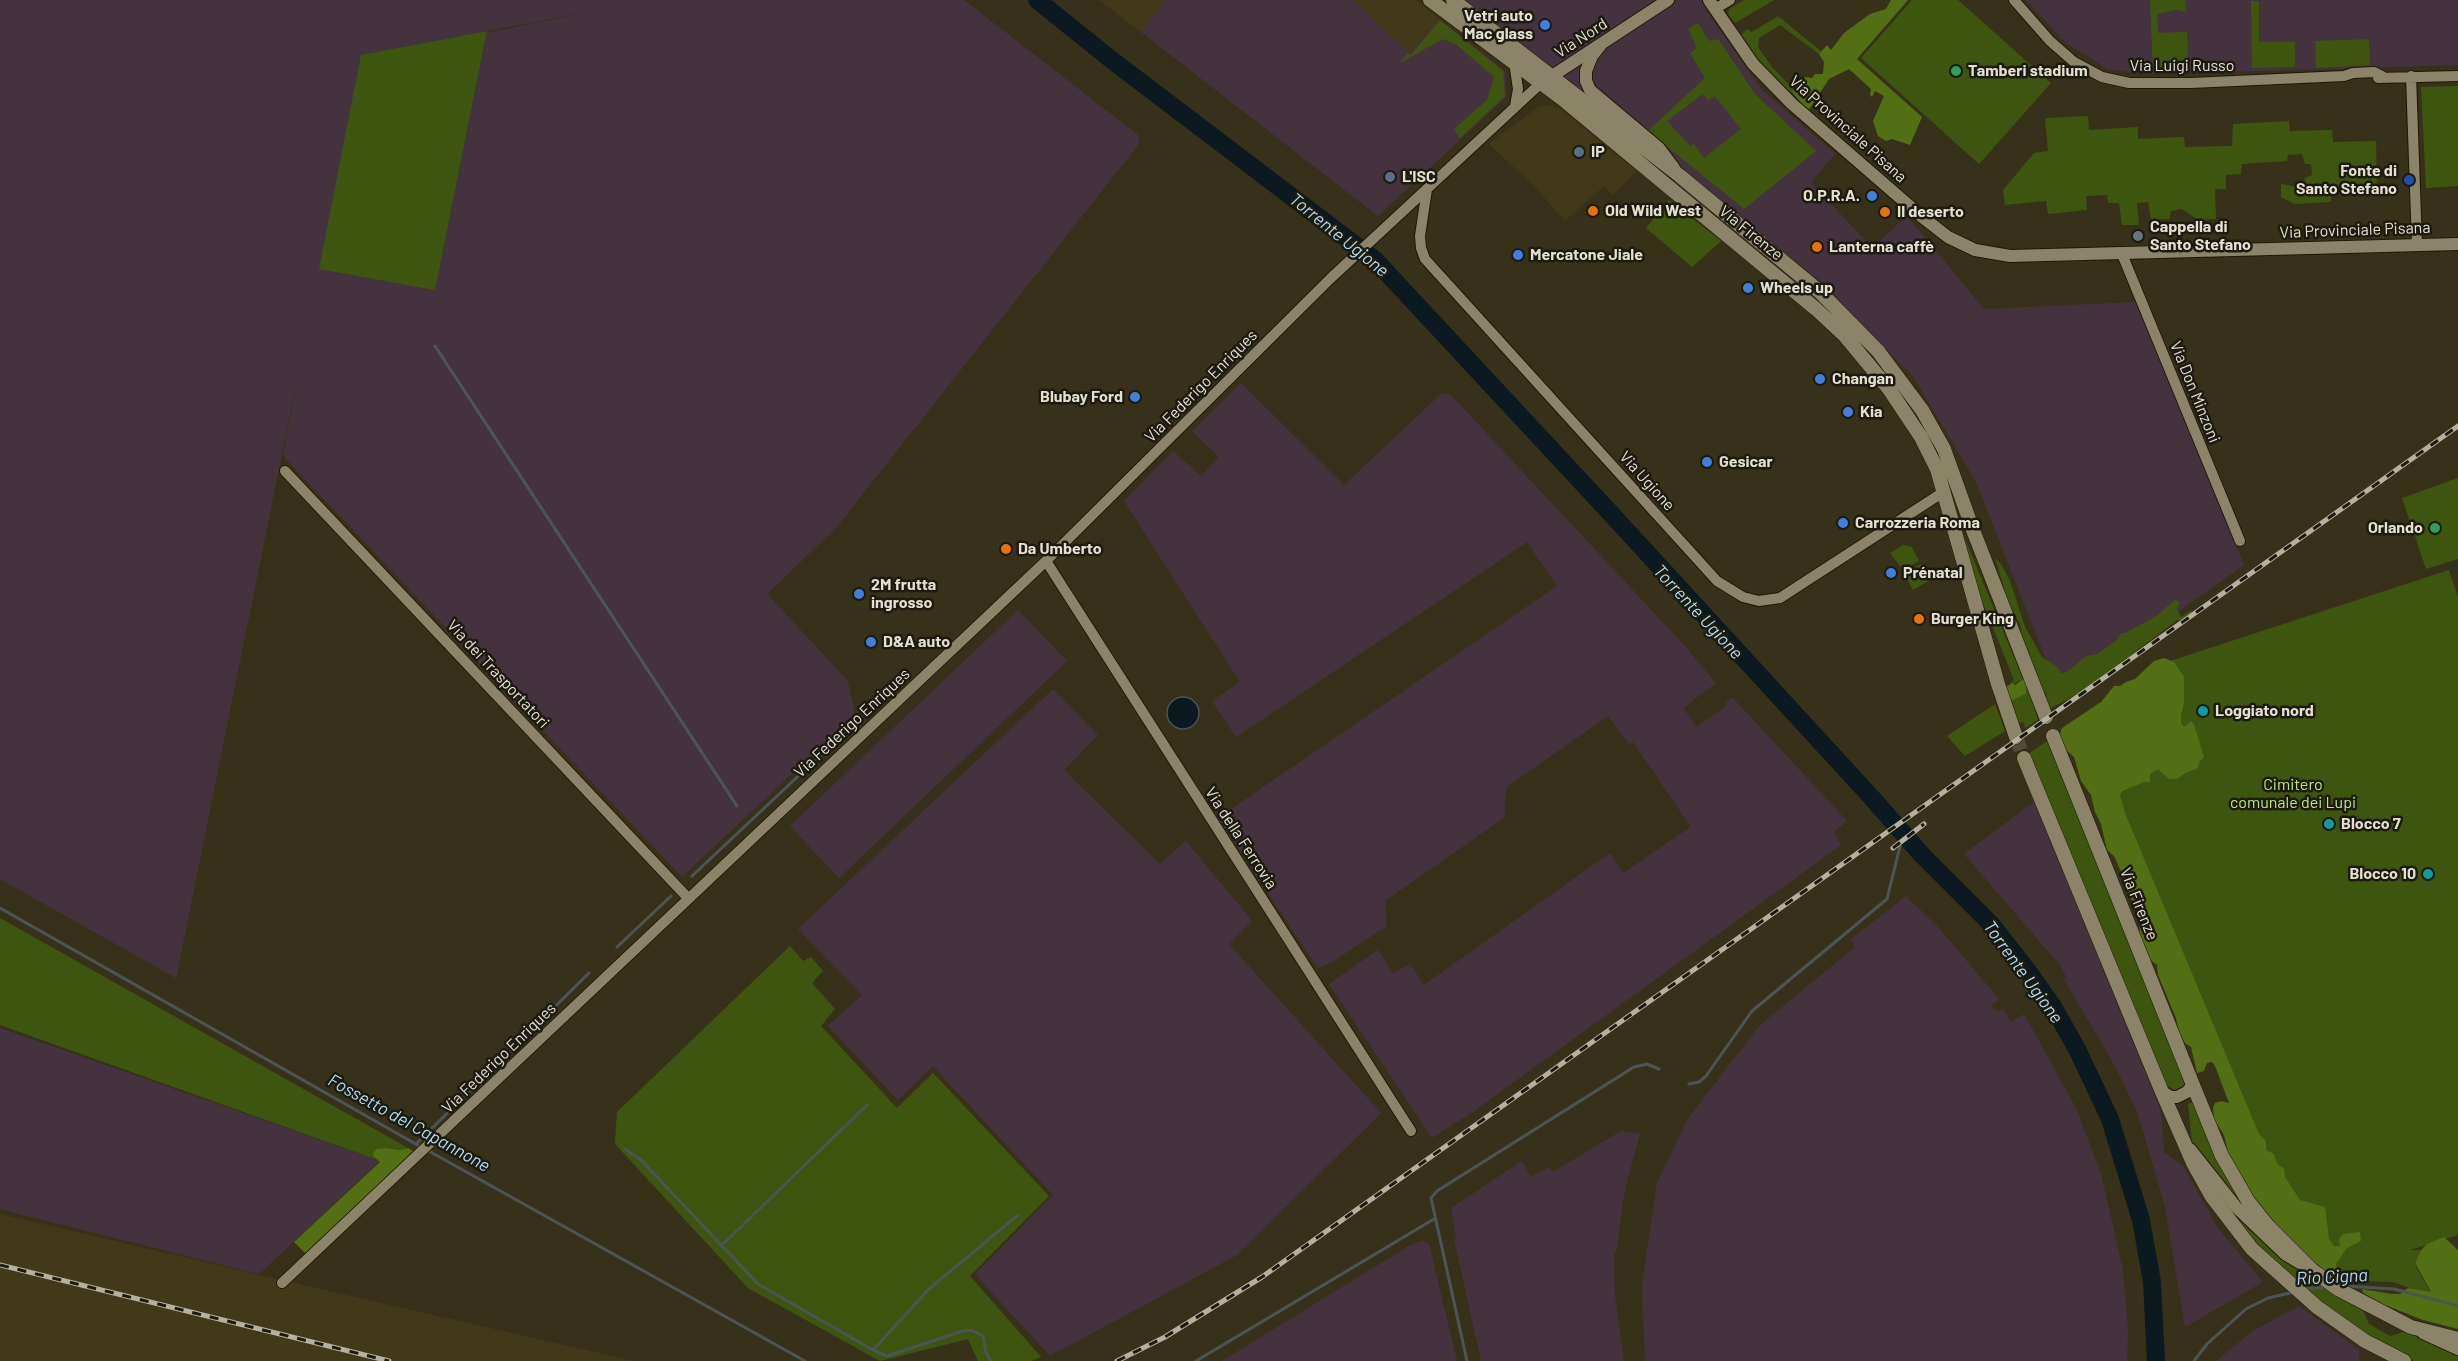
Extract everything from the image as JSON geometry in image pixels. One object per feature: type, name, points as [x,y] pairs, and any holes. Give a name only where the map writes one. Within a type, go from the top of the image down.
[{"type":"main road","name":"Via Firenze","points":[[1430,0],[1514,63],[1546,80],[1680,176],[1818,291],[1878,351],[1922,411],[1944,449],[2046,717]]},
{"type":"main road","name":"Via Firenze","points":[[1453,0],[1807,301],[1845,336],[1901,406],[1929,453],[1945,491],[1998,684],[2016,736]]},
{"type":"main road","name":"Via Firenze","points":[[2053,736],[2193,1085],[2223,1156],[2241,1191],[2268,1226],[2316,1274],[2338,1289],[2411,1327],[2458,1339]]},
{"type":"main road","name":"Via Firenze","points":[[2024,758],[2162,1092],[2199,1175],[2219,1209],[2241,1237],[2306,1298],[2365,1341],[2404,1361]]},
{"type":"street","name":"Via Nord","points":[[1546,80],[1668,0]]},
{"type":"street","points":[[1712,4],[1730,0]]},
{"type":"street","name":"Via Luigi Russo","points":[[2014,0],[2050,41],[2074,62],[2109,78],[2129,83],[2191,83],[2344,76],[2374,72],[2382,76],[2458,75]]},
{"type":"street","name":"Via Provinciale Pisana","points":[[1712,4],[1754,64],[1792,104],[1921,216],[1948,237],[1975,250],[2010,256],[2458,244]]},
{"type":"street","name":"Via Firenze","points":[[1600,46],[1588,63],[1586,71],[1586,81],[1590,90],[1659,147],[1680,176]]},
{"type":"street","points":[[1514,63],[1518,89],[1515,106]]},
{"type":"street","points":[[2411,76],[2417,245]]},
{"type":"street","name":"Via Federigo Enriques","points":[[282,1283],[1046,561],[1332,277],[1515,106],[1546,80]]},
{"type":"street","name":"Via Ugione","points":[[1426,189],[1420,236],[1425,259],[1717,581],[1743,597],[1759,601],[1780,598],[1945,491]]},
{"type":"street","name":"Via Don Minzoni","points":[[2122,254],[2240,541]]},
{"type":"street","name":"Via dei Trasportatori","points":[[285,471],[688,898]]},
{"type":"street","name":"Via Firenze","points":[[1945,491],[1973,530]]},
{"type":"street","name":"Via della Ferrovia","points":[[1046,561],[1411,1131]]},
{"type":"street","points":[[2162,1092],[2171,1097],[2177,1097],[2187,1092],[2193,1085]]},
{"type":"street","name":"Via Firenze","points":[[2184,1141],[2236,1207],[2285,1254],[2316,1274]]},
{"type":"street","name":"Via Firenze","points":[[2411,1327],[2458,1349]]},
{"type":"shaded area","points":[[0,0],[964,0],[1138,135],[1139,144],[836,528],[767,594],[848,681],[855,714],[682,877],[283,456],[300,365],[176,978],[0,879]],"holes":[[[603,9],[487,33],[435,290],[361,55]]]},
{"type":"shaded area","points":[[1099,0],[1166,0],[1141,32]]},
{"type":"shaded area","points":[[1166,0],[1352,0],[1410,54],[1439,19],[1505,71],[1507,96],[1378,216],[1141,32]]},
{"type":"shaded area","points":[[1352,0],[1416,0],[1439,19],[1410,54]]},
{"type":"shaded area","points":[[1465,0],[1718,0],[1705,9],[1762,90],[1835,154],[1811,182],[1872,248],[1907,216],[1984,309],[2137,302],[2244,565],[2060,695],[1976,482],[1914,378],[1824,284]]},
{"type":"shaded area","points":[[2026,0],[2458,0],[2458,65],[2150,74],[2109,70],[2066,43]]},
{"type":"shaded area","points":[[1539,106],[1559,108],[1636,171],[1613,195],[1604,186],[1565,221],[1535,187],[1489,144]]},
{"type":"shaded area","points":[[1241,383],[1344,485],[1441,394],[1450,394],[1683,644],[1716,683],[1683,708],[1697,727],[1727,705],[1726,703],[1732,697],[1847,821],[1834,832],[1841,845],[1474,1111],[1432,1138],[1329,984],[1378,950],[1393,973],[1410,964],[1424,985],[1610,853],[1623,873],[1691,827],[1633,742],[1629,744],[1608,716],[1508,786],[1505,794],[1505,817],[1385,901],[1387,926],[1332,962],[1318,968],[1218,818],[1557,586],[1527,542],[1236,737],[1212,701],[1240,682],[1124,501],[1173,451],[1201,476],[1219,457],[1192,431]]},
{"type":"shaded area","points":[[1018,610],[1067,661],[839,878],[790,826]]},
{"type":"shaded area","points":[[1053,689],[1098,735],[1064,770],[1160,864],[1186,841],[1252,921],[1229,944],[1381,1113],[1237,1255],[1050,1356],[975,1274],[1053,1195],[933,1066],[898,1100],[828,1026],[862,995],[798,929]]},
{"type":"shaded area","points":[[1183,697],[1195,701],[1199,713],[1195,725],[1183,729],[1171,725],[1167,713],[1171,701]]},
{"type":"shaded area","points":[[2034,802],[2158,1104],[2162,1119],[2164,1152],[2183,1166],[2217,1227],[2263,1282],[2185,1327],[2165,1207],[2138,1114],[2116,1068],[2064,979],[2066,976],[2059,964],[1964,854]]},
{"type":"shaded area","points":[[1906,896],[1938,927],[1999,999],[1992,1007],[1997,1011],[2003,1009],[2011,1022],[2024,1014],[2076,1108],[2101,1174],[2123,1270],[2128,1329],[2127,1361],[1645,1361],[1642,1284],[1657,1183],[1687,1120],[1759,1026],[1855,947],[1851,939]]},
{"type":"shaded area","points":[[0,1028],[380,1161],[259,1274],[0,1209]]},
{"type":"shaded area","points":[[1621,1131],[1640,1134],[1628,1177],[1617,1249],[1614,1253],[1615,1296],[1624,1361],[1481,1361],[1454,1239],[1456,1238],[1451,1208],[1522,1161],[1531,1177],[1548,1167],[1553,1172]]},
{"type":"shaded area","points":[[0,1214],[307,1286],[634,1361],[0,1361]]},
{"type":"shaded area","points":[[1422,1241],[1429,1244],[1457,1361],[1222,1361],[1409,1246]]},
{"type":"shaded area","points":[[2299,1306],[2359,1350],[2359,1361],[2216,1361],[2253,1331]]},
{"type":"green space","points":[[1744,0],[1774,0],[1735,23],[1728,14],[1729,9]]},
{"type":"green space","points":[[1891,0],[1908,0],[1857,59],[1922,117],[1910,145],[1892,139],[1886,141],[1878,136],[1873,121],[1884,96],[1875,91],[1872,97],[1871,89],[1849,69],[1829,79],[1808,111],[1792,92],[1805,77],[1812,78],[1815,74],[1823,74],[1824,62],[1819,54],[1827,45],[1831,50],[1844,33],[1870,14],[1886,9]]},
{"type":"green space","name":"Tamberi stadium","points":[[1912,0],[1958,0],[2051,83],[1979,164],[1861,58]]},
{"type":"green space","points":[[2150,0],[2185,0],[2186,12],[2176,10],[2157,14],[2158,33],[2187,32],[2188,68],[2185,69],[2185,73],[2153,72]]},
{"type":"green space","points":[[2251,1],[2259,1],[2259,42],[2295,42],[2295,67],[2252,68]]},
{"type":"green space","points":[[1778,16],[1822,52],[1819,54],[1780,25],[1759,38],[1758,47],[1772,67],[1794,90],[1789,94],[1767,72],[1741,35],[1747,29],[1752,32]]},
{"type":"green space","points":[[1440,20],[1503,71],[1505,96],[1460,138],[1454,129],[1487,100],[1494,77],[1457,45],[1443,39],[1400,63],[1408,53],[1411,55]]},
{"type":"green space","points":[[1698,23],[1709,41],[1718,39],[1755,94],[1816,151],[1744,209],[1648,131],[1705,78],[1690,53],[1697,48],[1688,29]],"holes":[[[1703,94],[1708,100],[1715,96],[1741,129],[1704,158],[1694,144],[1690,146],[1667,121]]]},
{"type":"green space","points":[[487,31],[435,290],[319,269],[361,55]]},
{"type":"green space","points":[[2369,39],[2370,65],[2316,68],[2315,41]]},
{"type":"green space","points":[[2458,86],[2458,186],[2426,188],[2421,87]]},
{"type":"green space","points":[[2088,116],[2089,130],[2138,127],[2138,139],[2184,137],[2185,147],[2232,146],[2233,124],[2289,121],[2290,131],[2332,130],[2333,142],[2376,141],[2377,191],[2331,193],[2331,202],[2294,204],[2281,197],[2281,184],[2303,188],[2305,178],[2312,175],[2311,164],[2305,164],[2302,154],[2288,155],[2287,161],[2242,164],[2241,174],[2226,175],[2226,189],[2215,189],[2216,219],[2198,220],[2182,209],[2171,211],[2169,219],[2151,220],[2148,202],[2137,203],[2139,225],[2122,225],[2119,203],[2108,203],[2107,195],[2086,196],[2087,210],[2048,214],[2046,201],[2005,205],[2003,190],[2034,153],[2048,151],[2045,118]]},
{"type":"green space","points":[[1669,200],[1721,241],[1692,267],[1646,228]]},
{"type":"green space","name":"Orlando","points":[[2458,478],[2458,559],[2426,569],[2402,498]]},
{"type":"green space","points":[[1960,527],[2023,679],[2006,687],[2014,680],[1976,586]]},
{"type":"green space","points":[[1903,545],[1912,547],[1919,561],[1903,570],[1890,553]]},
{"type":"green space","points":[[1995,558],[2010,581],[2025,627],[2042,657],[2056,666],[2062,674],[2086,656],[2097,654],[2117,640],[2121,633],[2155,617],[2175,600],[2180,602],[2177,609],[2181,617],[2190,611],[2195,613],[2183,620],[2177,620],[2085,690],[2051,708],[2048,706],[2046,693],[2040,690],[2038,674],[2031,669],[2032,661],[2024,645],[2020,624],[2008,601]]},
{"type":"green space","points":[[1921,564],[1930,580],[1913,590],[1904,573]]},
{"type":"green space","name":"Cimitero comunale dei Lupi","points":[[2449,570],[2458,597],[2458,1235],[2410,1250],[2421,1250],[2415,1263],[2431,1293],[2393,1282],[2356,1281],[2344,1284],[2330,1276],[2341,1255],[2283,1183],[2259,1145],[2085,726],[2170,661]]},
{"type":"green space","points":[[2164,658],[2174,662],[2184,677],[2181,723],[2184,727],[2191,721],[2194,724],[2204,757],[2199,762],[2198,768],[2177,779],[2169,779],[2158,769],[2150,774],[2150,782],[2144,782],[2122,791],[2120,795],[2125,813],[2259,1134],[2266,1141],[2266,1150],[2274,1154],[2278,1165],[2284,1168],[2285,1177],[2300,1200],[2325,1207],[2329,1239],[2334,1246],[2340,1246],[2339,1239],[2343,1234],[2360,1232],[2361,1241],[2347,1248],[2336,1264],[2338,1272],[2330,1276],[2319,1265],[2305,1257],[2244,1190],[2229,1156],[2224,1135],[2214,1119],[2215,1103],[2222,1101],[2229,1103],[2215,1066],[2212,1062],[2207,1063],[2204,1071],[2197,1073],[2191,1047],[2185,1043],[2179,1033],[2176,1018],[2158,975],[2157,965],[2148,958],[2144,949],[2140,934],[2138,907],[2128,896],[2128,887],[2114,856],[2107,850],[2091,795],[2081,781],[2074,757],[2066,750],[2059,737],[2062,728],[2101,702],[2114,686],[2120,686],[2135,679],[2154,661]]},
{"type":"green space","points":[[2023,679],[2027,682],[2026,694],[2009,702],[2006,687],[2013,683],[2015,685]]},
{"type":"green space","points":[[2027,687],[2038,720],[2025,728],[2024,722],[2016,724],[2009,702],[2026,694]]},
{"type":"green space","points":[[1995,704],[2005,731],[1965,756],[1947,736]]},
{"type":"green space","points":[[2047,741],[2183,1077],[2184,1085],[2177,1090],[2165,1083],[2028,754]]},
{"type":"green space","points":[[0,918],[408,1148],[399,1150],[388,1148],[374,1157],[375,1159],[0,1025]]},
{"type":"green space","points":[[790,946],[803,961],[811,957],[823,971],[812,983],[835,1009],[821,1026],[897,1108],[933,1073],[1049,1196],[970,1276],[1041,1357],[1031,1361],[978,1361],[968,1339],[880,1361],[748,1288],[615,1144],[617,1112]]},
{"type":"green space","points":[[2194,1102],[2245,1209],[2208,1167],[2192,1143],[2188,1104]]},
{"type":"green space","points":[[408,1148],[413,1151],[306,1254],[294,1242],[380,1162],[374,1157],[373,1153],[376,1149],[399,1150]]},
{"type":"green space","points":[[2220,1195],[2298,1268],[2335,1295],[2363,1311],[2369,1324],[2390,1336],[2404,1332],[2458,1353],[2458,1361],[2414,1361],[2364,1336],[2336,1318],[2241,1232]]},
{"type":"green space","points":[[2444,1237],[2458,1250],[2458,1329],[2423,1320],[2385,1305],[2363,1293],[2362,1289],[2400,1294],[2408,1288],[2431,1292],[2415,1263],[2421,1250],[2427,1244]]},
{"type":"waterway","name":"Torrente Ugione","points":[[1037,0],[1113,61],[1375,260],[1615,518],[1922,855],[1991,924],[2052,1005],[2077,1049],[2110,1119],[2141,1220],[2152,1282],[2156,1361]]},
{"type":"waterway","points":[[435,346],[737,806]]},
{"type":"waterway","points":[[692,876],[877,702]]},
{"type":"waterway","points":[[1689,1084],[1699,1082],[1706,1076],[1752,1011],[1887,899],[1903,834]]},
{"type":"waterway","points":[[617,947],[671,896]]},
{"type":"waterway","name":"Fossetto del Capannone","points":[[0,908],[421,1147]]},
{"type":"waterway","points":[[416,1144],[589,973]]},
{"type":"waterway","points":[[1467,1361],[1431,1198],[1437,1191],[1634,1067],[1647,1064],[1659,1069]]},
{"type":"waterway","points":[[721,1246],[867,1105]]},
{"type":"waterway","points":[[625,1149],[641,1160],[758,1284],[887,1356],[971,1330],[983,1336],[986,1353],[991,1361]]},
{"type":"waterway","name":"Fossetto del Capannone","points":[[427,1150],[805,1361]]},
{"type":"waterway","points":[[873,1350],[929,1289],[1018,1215]]},
{"type":"waterway","points":[[1196,1361],[1434,1219]]},
{"type":"waterway","name":"Rio Cigna","points":[[2345,1286],[2394,1289],[2458,1306]]},
{"type":"waterway","name":"Rio Cigna","points":[[2303,1289],[2327,1287]]},
{"type":"waterway","name":"Rio Cigna","points":[[2194,1361],[2207,1344],[2246,1309],[2268,1298],[2294,1292]]},
{"type":"tunnel","points":[[2016,737],[2024,758]]},
{"type":"railway","points":[[1117,1361],[1165,1337],[1262,1277],[2458,426]]},
{"type":"railway","points":[[1893,848],[1924,824]]},
{"type":"railway","points":[[0,1265],[389,1361]]},
{"type":"place","name":"Vetri auto Mac glass","points":[[1545,25]]},
{"type":"place","name":"Tamberi stadium","points":[[1956,71]]},
{"type":"place","name":"IP","points":[[1579,152]]},
{"type":"place","name":"L'ISC","points":[[1390,177]]},
{"type":"place","name":"Fonte di Santo Stefano","points":[[2409,180]]},
{"type":"place","name":"O.P.R.A.","points":[[1872,196]]},
{"type":"place","name":"Old Wild West","points":[[1593,211]]},
{"type":"place","name":"Il deserto","points":[[1885,212]]},
{"type":"place","name":"Cappella di Santo Stefano","points":[[2138,236]]},
{"type":"place","name":"Lanterna caffè","points":[[1817,247]]},
{"type":"place","name":"Mercatone Jiale","points":[[1518,255]]},
{"type":"place","name":"Wheels up","points":[[1748,288]]},
{"type":"place","name":"Changan","points":[[1820,379]]},
{"type":"place","name":"Blubay Ford","points":[[1135,397]]},
{"type":"place","name":"Kia","points":[[1848,412]]},
{"type":"place","name":"Gesicar","points":[[1707,462]]},
{"type":"place","name":"Carrozzeria Roma","points":[[1843,523]]},
{"type":"place","name":"Orlando","points":[[2435,528]]},
{"type":"place","name":"Da Umberto","points":[[1006,549]]},
{"type":"place","name":"Prénatal","points":[[1891,573]]},
{"type":"place","name":"2M frutta ingrosso","points":[[859,594]]},
{"type":"place","name":"Burger King","points":[[1919,619]]},
{"type":"place","name":"D&A auto","points":[[871,642]]},
{"type":"place","name":"Loggiato nord","points":[[2203,711]]},
{"type":"place","name":"Blocco 7","points":[[2329,824]]},
{"type":"place","name":"Blocco 10","points":[[2428,874]]}]
